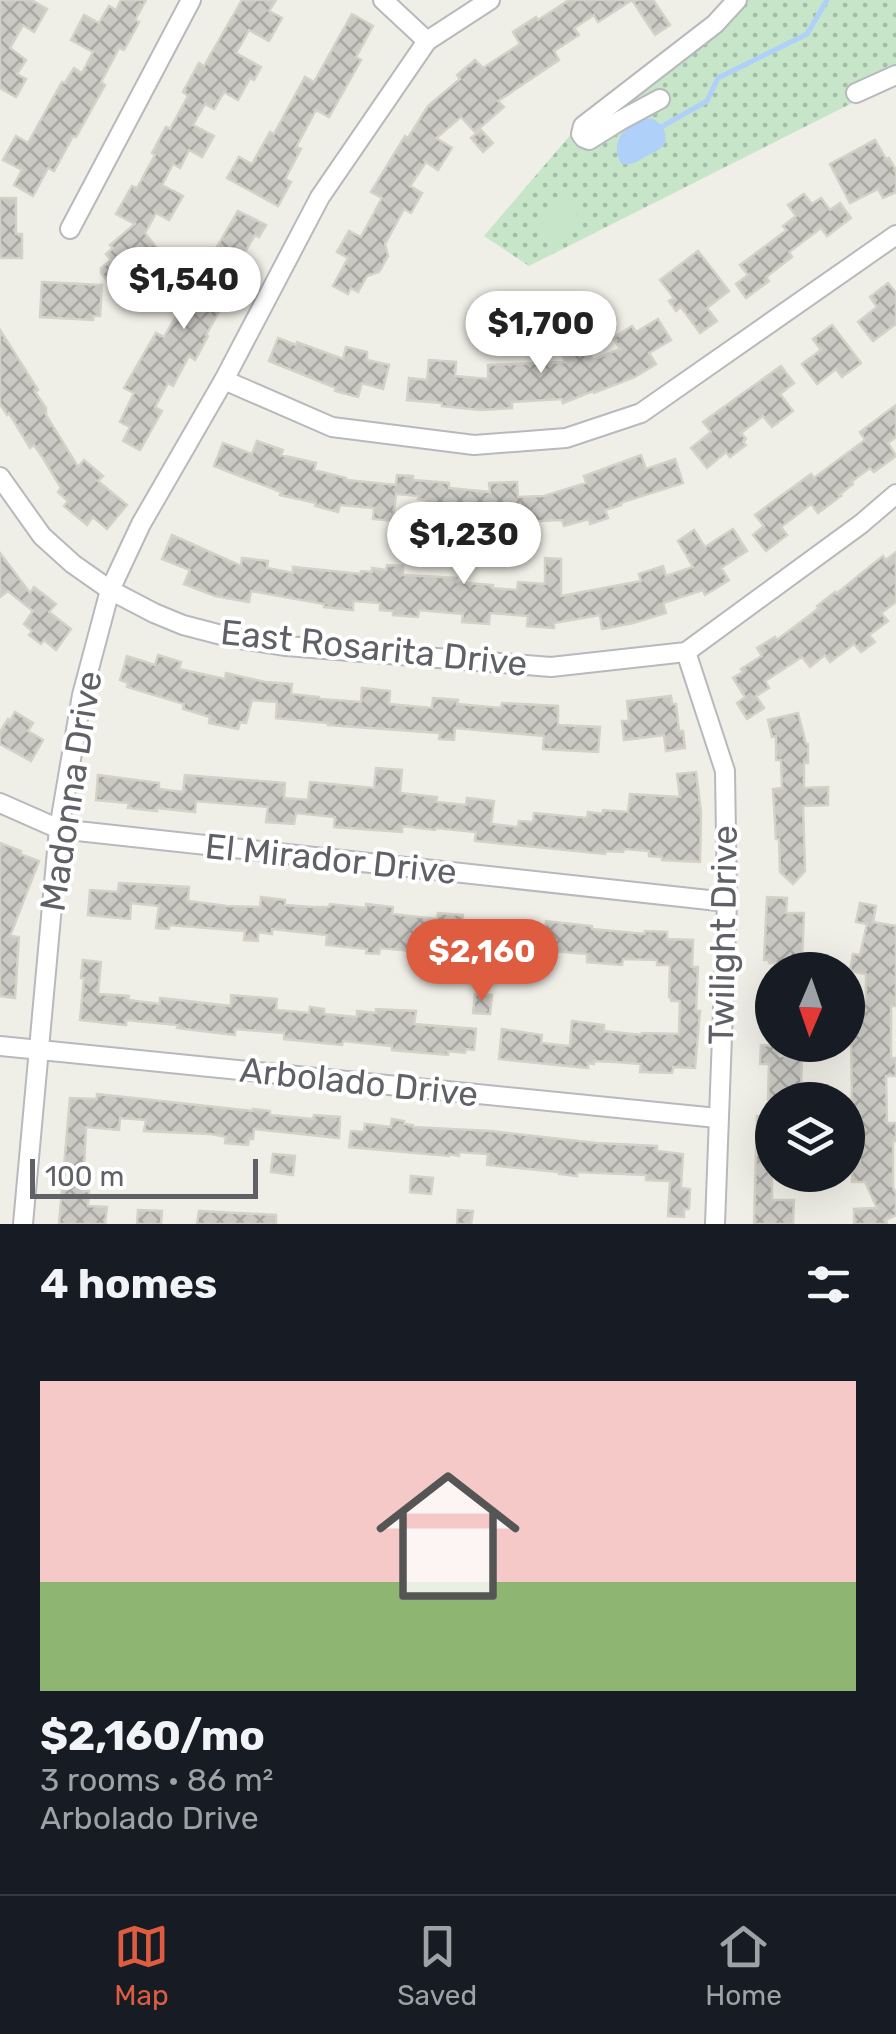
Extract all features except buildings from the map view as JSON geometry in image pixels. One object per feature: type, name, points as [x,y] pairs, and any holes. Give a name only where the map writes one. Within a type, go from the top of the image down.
[{"type":"street","points":[[70,229],[192,0]]},
{"type":"street","points":[[384,0],[428,41]]},
{"type":"street","name":"Madonna Drive","points":[[22,1224],[59,829],[79,709],[110,590],[141,524],[224,380],[320,197],[428,41],[490,0]]},
{"type":"street","points":[[660,99],[589,140],[582,134],[584,126],[715,24],[736,0]]},
{"type":"street","points":[[856,94],[896,76]]},
{"type":"street","points":[[224,380],[332,428],[474,445],[566,438],[642,414],[896,235]]},
{"type":"street","name":"East Rosarita Drive","points":[[0,477],[42,536],[72,564],[154,613],[232,638],[286,646],[551,667],[686,652]]},
{"type":"street","points":[[686,652],[896,494]]},
{"type":"street","name":"Twilight Drive","points":[[686,652],[726,771],[727,902],[715,1224]]},
{"type":"street","name":"El Mirador Drive","points":[[0,803],[59,829],[727,902]]},
{"type":"street","name":"Arbolado Drive","points":[[0,1046],[717,1118]]},
{"type":"green space","points":[[733,0],[896,0],[896,81],[529,266],[484,236],[572,133],[714,22]]},
{"type":"green space","points":[[561,200],[575,210],[578,228],[561,237],[542,240],[537,234],[539,224]]},
{"type":"water","points":[[642,118],[663,126],[665,143],[637,162],[622,164],[617,150],[620,137]]},
{"type":"waterway","points":[[663,126],[707,101],[718,78],[807,34],[827,0]]}]
